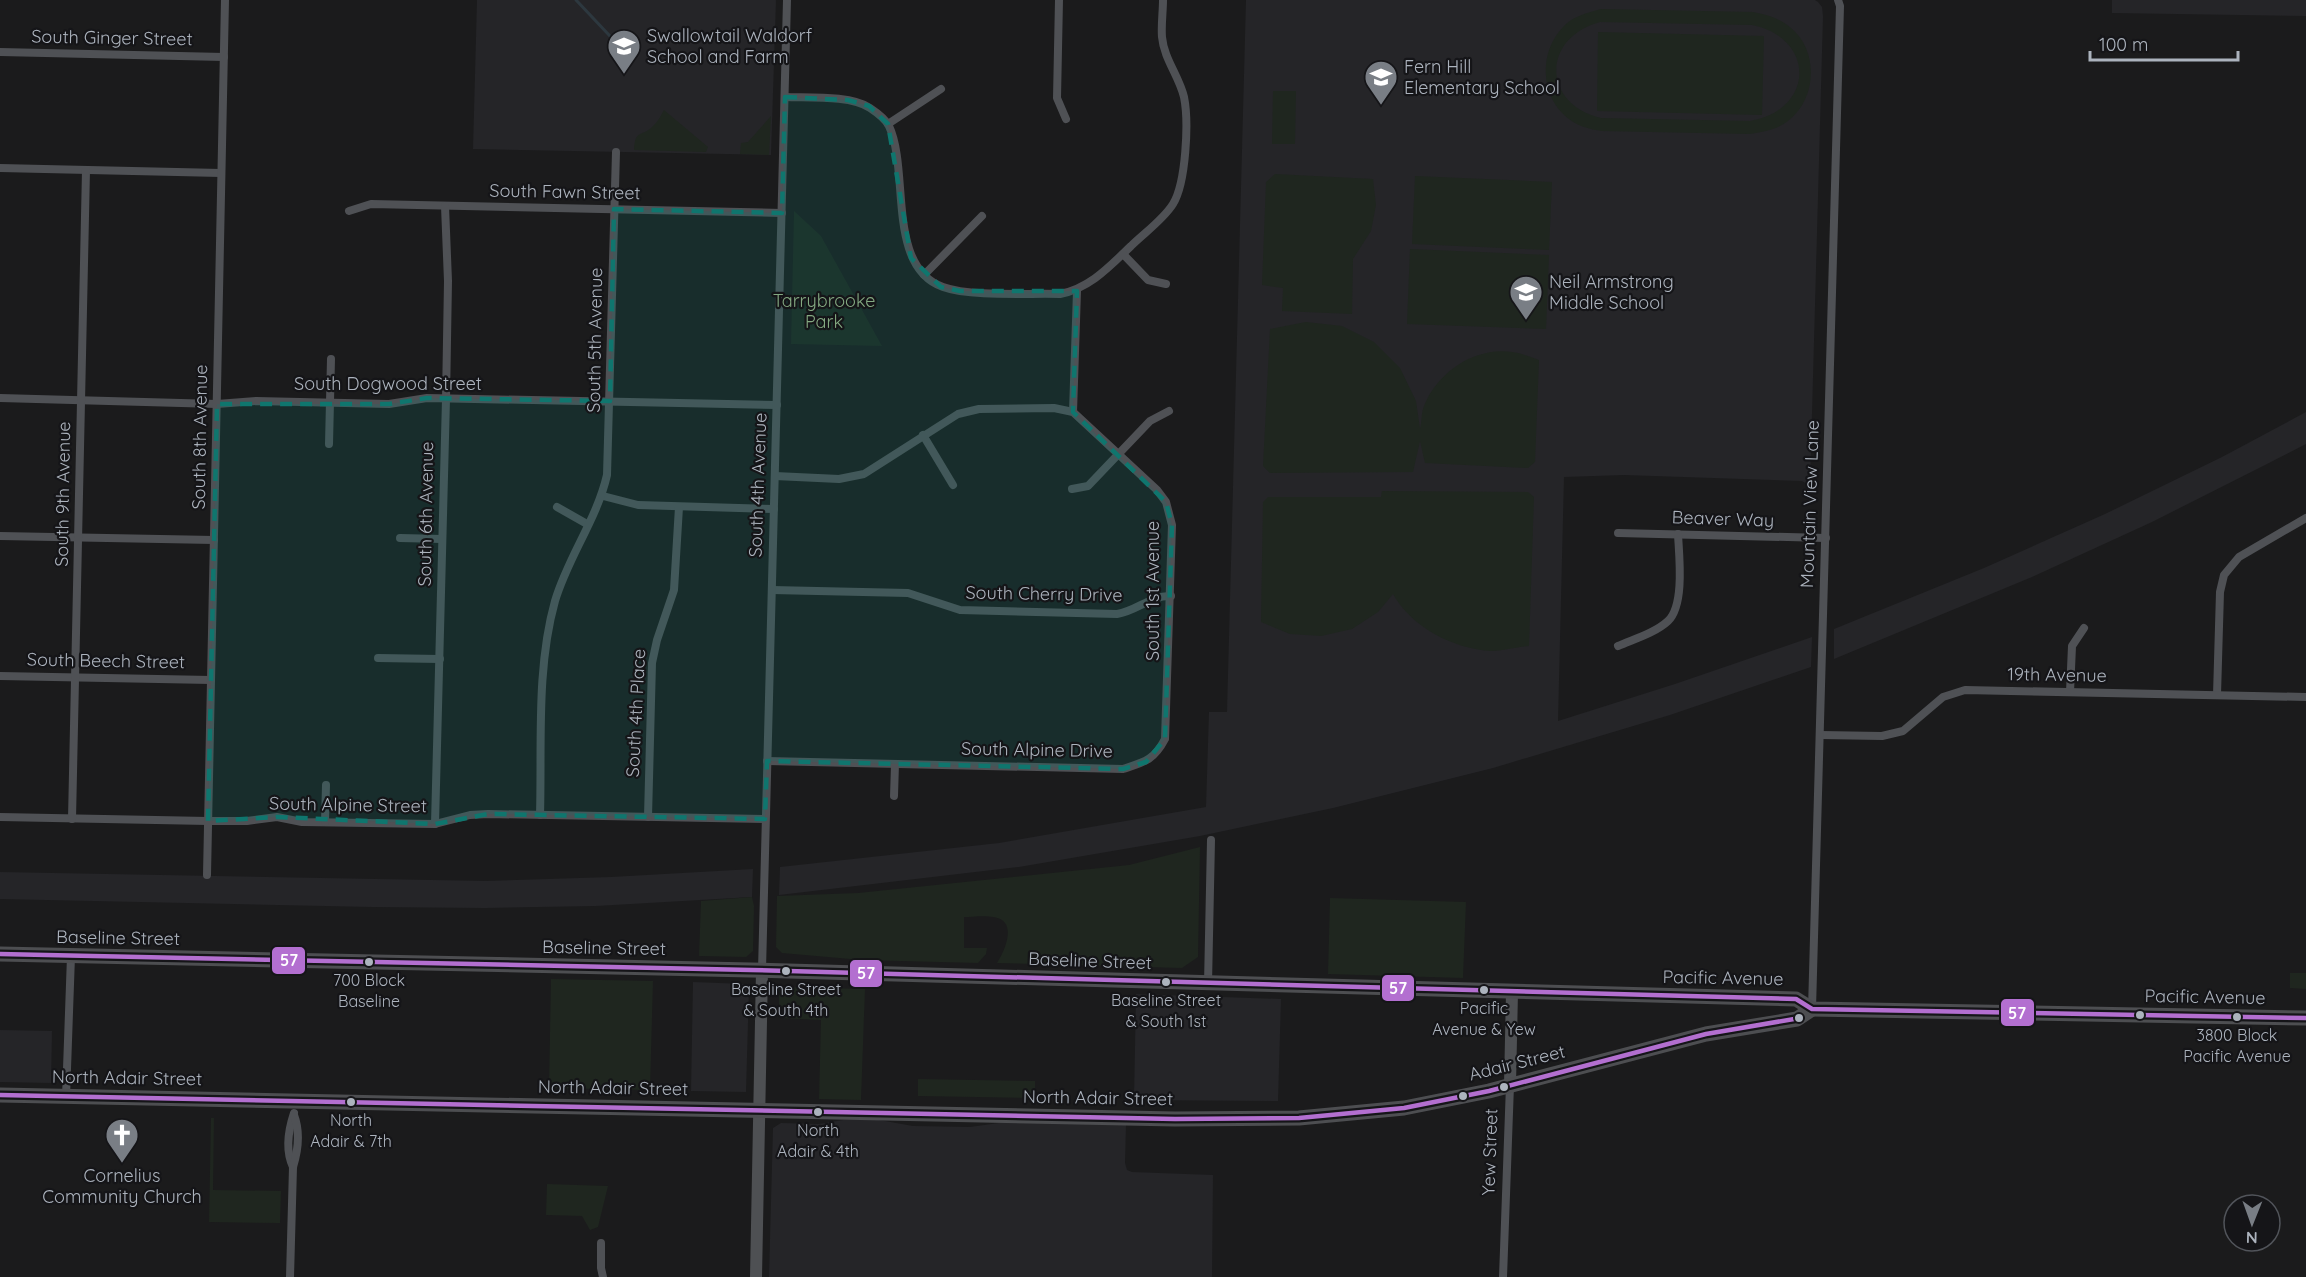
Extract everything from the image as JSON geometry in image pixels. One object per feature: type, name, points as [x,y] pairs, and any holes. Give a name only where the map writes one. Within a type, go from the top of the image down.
[{"type":"highway","name":"Baseline Street","points":[[0,954],[762,970],[1208,984]]},
{"type":"highway","name":"Pacific Avenue","points":[[1208,984],[1796,999],[1812,1009],[2306,1018]]},
{"type":"highway","name":"Adair Street","points":[[1224,1120],[1299,1118],[1370,1112],[1459,1098],[1706,1034],[1797,1019],[1812,1009]]},
{"type":"highway","name":"North Adair Street","points":[[0,1095],[294,1108],[759,1110],[1224,1120]]},
{"type":"street","name":"South 8th Avenue","points":[[207,875],[225,0]]},
{"type":"street","name":"South 4th Avenue","points":[[762,970],[787,0]]},
{"type":"street","points":[[1059,0],[1057,98],[1066,119]]},
{"type":"street","points":[[785,97],[848,100],[868,106],[888,124],[896,145],[911,258],[924,275],[940,287],[960,291],[1060,294],[1077,291],[1091,283],[1123,254],[1171,208],[1179,194],[1183,176],[1185,113],[1183,95],[1167,59],[1162,37],[1163,0]]},
{"type":"street","name":"Mountain View Lane","points":[[1812,1009],[1840,6],[1838,0]]},
{"type":"street","name":"South Ginger Street","points":[[0,52],[224,57]]},
{"type":"street","points":[[888,124],[941,89]]},
{"type":"street","name":"South 5th Avenue","points":[[540,815],[543,672],[548,628],[568,566],[603,496],[609,461],[616,152]]},
{"type":"street","points":[[0,168],[221,173]]},
{"type":"street","name":"South 9th Avenue","points":[[72,819],[86,170]]},
{"type":"street","name":"South Fawn Street","points":[[349,211],[371,204],[782,213]]},
{"type":"street","name":"South 6th Avenue","points":[[435,824],[446,399],[448,281],[446,206]]},
{"type":"street","points":[[924,275],[982,216]]},
{"type":"street","points":[[1123,254],[1148,280],[1166,284]]},
{"type":"street","points":[[775,476],[839,479],[864,474],[958,414],[979,409],[1054,408],[1072,412],[1077,291]]},
{"type":"street","points":[[329,444],[331,359]]},
{"type":"street","name":"South Dogwood Street","points":[[0,399],[217,404],[256,400],[389,404],[411,399],[446,399],[777,405]]},
{"type":"street","points":[[1072,489],[1088,486],[1150,421],[1169,411]]},
{"type":"street","name":"South 1st Avenue","points":[[1072,412],[1157,490],[1171,514],[1172,596],[1165,739]]},
{"type":"street","points":[[923,435],[953,485]]},
{"type":"street","points":[[603,496],[638,505],[774,509]]},
{"type":"street","points":[[557,507],[588,524]]},
{"type":"street","name":"South 4th Place","points":[[648,817],[652,663],[657,640],[674,590],[679,507]]},
{"type":"street","points":[[2217,695],[2220,592],[2224,575],[2238,557],[2306,518]]},
{"type":"street","name":"Beaver Way","points":[[1618,533],[1826,538]]},
{"type":"street","points":[[1618,646],[1644,635],[1669,620],[1676,608],[1680,574],[1678,534]]},
{"type":"street","points":[[0,536],[214,540]]},
{"type":"street","points":[[400,538],[442,538]]},
{"type":"street","name":"South Cherry Drive","points":[[772,590],[908,593],[960,610],[1117,614],[1130,612],[1159,596],[1172,596]]},
{"type":"street","points":[[2070,692],[2072,646],[2084,628]]},
{"type":"street","points":[[378,658],[440,659]]},
{"type":"street","name":"South Beech Street","points":[[0,676],[211,680]]},
{"type":"street","name":"19th Avenue","points":[[1821,735],[1882,736],[1904,731],[1942,697],[1965,690],[2306,697]]},
{"type":"street","name":"South Alpine Drive","points":[[767,761],[1123,769],[1146,762],[1158,752],[1165,739]]},
{"type":"street","points":[[894,795],[895,764]]},
{"type":"street","points":[[325,822],[326,785]]},
{"type":"street","name":"South Alpine Street","points":[[0,816],[208,821],[247,821],[277,817],[302,822],[435,824],[470,815],[765,819]]},
{"type":"street","points":[[1208,984],[1211,840]]},
{"type":"street","points":[[66,1097],[70,956]]},
{"type":"street","points":[[756,1277],[762,970]]},
{"type":"street","name":"Yew Street","points":[[1503,1277],[1512,992]]},
{"type":"street","points":[[290,1277],[292,1167],[296,1157],[298,1125],[294,1108]]},
{"type":"street","points":[[601,1243],[603,1277]]},
{"type":"highlighted area","points":[[785,97],[848,100],[869,106],[888,124],[911,258],[941,287],[960,291],[1077,291],[1073,412],[1166,502],[1172,525],[1165,739],[1146,762],[1123,769],[767,761],[765,819],[488,814],[435,824],[277,817],[208,821],[217,404],[389,404],[427,398],[610,401],[614,209],[782,213]]},
{"type":"shaded area","name":"Swallowtail Waldorf School and Farm","points":[[477,0],[776,0],[771,155],[473,149]]},
{"type":"shaded area","name":"Neil Armstrong Middle School","points":[[1246,0],[1815,0],[1818,2],[1822,7],[1823,16],[1810,486],[1802,481],[1624,475],[1564,477],[1558,721],[1812,637],[1811,667],[1670,715],[1493,768],[1333,808],[1200,836],[1019,867],[779,895],[780,867],[999,843],[1206,807],[1209,712],[1227,712]]},
{"type":"shaded area","points":[[2112,0],[2306,0],[2306,16],[2112,13]]},
{"type":"shaded area","points":[[2306,412],[2306,444],[2152,522],[2032,577],[1834,659],[1834,629],[1984,568],[2105,514],[2222,457]]},
{"type":"shaded area","points":[[753,869],[752,897],[596,906],[372,907],[0,899],[0,872],[486,881]]},
{"type":"shaded area","points":[[693,982],[745,984],[749,988],[746,1092],[691,1091]]},
{"type":"shaded area","points":[[1136,994],[1281,999],[1278,1101],[1134,1100]]},
{"type":"shaded area","points":[[0,1030],[52,1031],[51,1083],[0,1082]]},
{"type":"shaded area","points":[[843,1120],[879,1120],[913,1126],[970,1127],[1006,1122],[1126,1125],[1125,1163],[1127,1170],[1213,1175],[1212,1277],[769,1277],[773,1128],[781,1123],[819,1124]]},
{"type":"green space","points":[[1601,9],[1753,12],[1778,19],[1791,28],[1806,49],[1811,75],[1805,100],[1798,112],[1779,127],[1749,134],[1602,131],[1584,127],[1570,120],[1551,97],[1547,83],[1548,53],[1554,39],[1567,23]],"holes":[[[1600,22],[1752,25],[1773,32],[1788,44],[1797,58],[1799,74],[1796,89],[1787,103],[1771,114],[1750,121],[1601,118],[1582,111],[1568,99],[1559,86],[1556,71],[1559,56],[1567,42],[1581,30]]]},
{"type":"green space","points":[[1598,32],[1764,36],[1762,115],[1597,111]]},
{"type":"green space","points":[[1273,91],[1296,91],[1295,144],[1272,144]]},
{"type":"green space","points":[[664,110],[708,147],[706,152],[634,150],[638,136],[655,124]]},
{"type":"green space","points":[[771,116],[769,155],[740,154],[741,143],[748,142]]},
{"type":"green space","points":[[1275,174],[1373,179],[1376,205],[1371,231],[1353,259],[1352,314],[1282,311],[1283,288],[1262,285],[1266,182]]},
{"type":"green space","points":[[1415,176],[1552,182],[1549,250],[1412,244]]},
{"type":"green space","name":"Tarrybrooke Park","points":[[794,211],[821,236],[882,346],[791,344]]},
{"type":"green space","points":[[1410,249],[1549,255],[1546,329],[1407,324]]},
{"type":"green space","points":[[1306,322],[1342,326],[1374,342],[1400,368],[1416,401],[1420,429],[1423,409],[1430,394],[1438,383],[1459,364],[1471,358],[1498,351],[1539,360],[1535,462],[1528,468],[1425,463],[1420,441],[1413,472],[1270,473],[1263,466],[1270,329]]},
{"type":"green space","points":[[1382,491],[1528,492],[1534,497],[1529,646],[1491,651],[1448,641],[1411,617],[1393,594],[1378,612],[1352,629],[1321,636],[1290,634],[1261,622],[1263,502],[1268,497],[1381,497]]},
{"type":"green space","points":[[1200,847],[1198,957],[1182,968],[997,963],[1007,942],[1008,929],[1002,920],[989,916],[964,917],[964,948],[987,948],[986,954],[978,963],[862,960],[782,953],[776,947],[777,896],[858,893],[1129,865]]},
{"type":"green space","points":[[752,897],[754,906],[753,951],[746,957],[699,956],[701,901]]},
{"type":"green space","points":[[1330,898],[1466,902],[1463,978],[1328,974]]},
{"type":"green space","points":[[2290,973],[2306,973],[2306,989],[2290,988]]},
{"type":"green space","points":[[551,979],[653,981],[650,1090],[549,1088]]},
{"type":"green space","points":[[779,987],[865,989],[861,1100],[819,1099],[821,1020],[779,1018]]},
{"type":"green space","points":[[918,1079],[1035,1081],[1035,1098],[918,1096]]},
{"type":"green space","points":[[211,1118],[214,1118],[213,1190],[281,1191],[280,1223],[209,1222]]},
{"type":"green space","points":[[547,1184],[608,1186],[598,1227],[590,1230],[582,1216],[546,1215]]},
{"type":"waterway","points":[[576,0],[625,52]]},
{"type":"transit line","name":"57","points":[[0,954],[751,970],[1796,999],[1812,1009],[2306,1018]]},
{"type":"transit line","name":"57","points":[[0,1095],[1175,1119],[1299,1118],[1404,1108],[1489,1091],[1706,1034],[1800,1018]]},
{"type":"place","name":"Swallowtail Waldorf School and Farm","points":[[624,75]]},
{"type":"place","name":"Fern Hill Elementary School","points":[[1381,106]]},
{"type":"place","name":"Neil Armstrong Middle School","points":[[1526,321]]},
{"type":"place","name":"700 Block Baseline","points":[[369,962]]},
{"type":"place","name":"Baseline Street & South 4th","points":[[786,971]]},
{"type":"place","name":"Baseline Street & South 1st","points":[[1166,982]]},
{"type":"place","name":"Pacific Avenue & Yew","points":[[1484,990]]},
{"type":"place","name":"3800 Block Pacific Avenue","points":[[2237,1017]]},
{"type":"place","name":"North Adair & 7th","points":[[351,1102]]},
{"type":"place","name":"North Adair & 4th","points":[[818,1112]]},
{"type":"place","name":"Cornelius Community Church","points":[[122,1164]]}]
